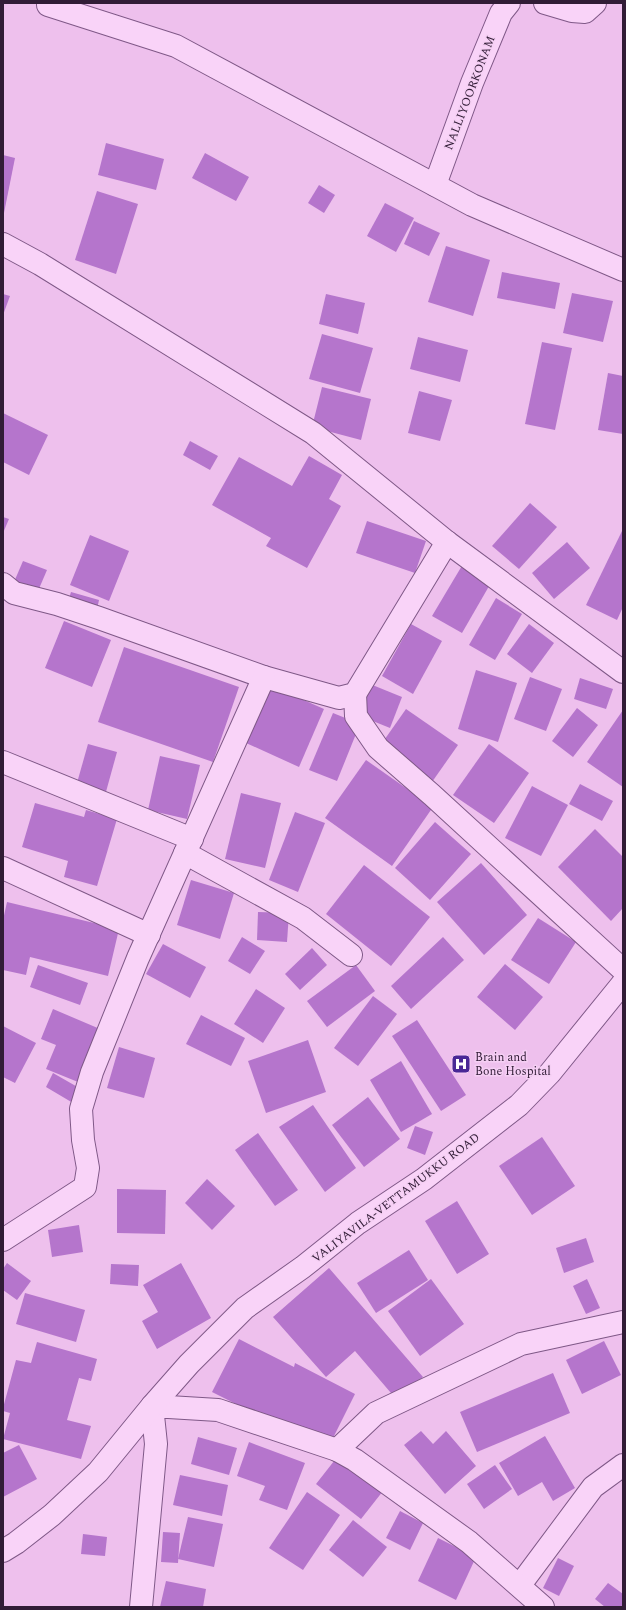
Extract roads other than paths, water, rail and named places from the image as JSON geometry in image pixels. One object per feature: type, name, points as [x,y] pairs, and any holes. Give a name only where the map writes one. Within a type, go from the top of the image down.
[{"type":"street","name":"NALLIYOORKONAM","points":[[435,185],[472,83],[501,13],[509,3]]},
{"type":"street","points":[[545,3],[572,11],[585,12],[595,3]]},
{"type":"street","points":[[48,5],[176,46],[472,205],[623,270]]},
{"type":"street","points":[[3,244],[40,264],[313,433],[447,542],[623,672]]},
{"type":"street","points":[[447,542],[355,694],[356,716],[378,748],[432,795],[623,970]]},
{"type":"street","points":[[3,584],[14,593],[57,604],[99,618],[264,677],[339,698],[355,694]]},
{"type":"street","points":[[7,1232],[85,1187],[88,1168],[83,1140],[81,1109],[95,1065],[149,935],[264,677]]},
{"type":"street","points":[[3,762],[189,846],[303,918],[351,955]]},
{"type":"street","points":[[3,868],[149,935]]},
{"type":"street","name":"VALIYAVILA-VETTAMUKKU ROAD","points":[[3,1551],[16,1543],[52,1515],[98,1472],[152,1406],[189,1364],[245,1308],[303,1267],[358,1223],[424,1179],[519,1105],[550,1073],[623,983]]},
{"type":"street","points":[[337,1450],[376,1413],[521,1344],[623,1322]]},
{"type":"street","points":[[142,1607],[156,1444],[152,1406],[218,1410],[337,1450],[355,1460],[469,1542],[520,1585],[543,1607]]},
{"type":"street","points":[[520,1585],[593,1487],[623,1465]]},
{"type":"place","name":"Brain and Bone Hospital","points":[[461,1064]]}]
